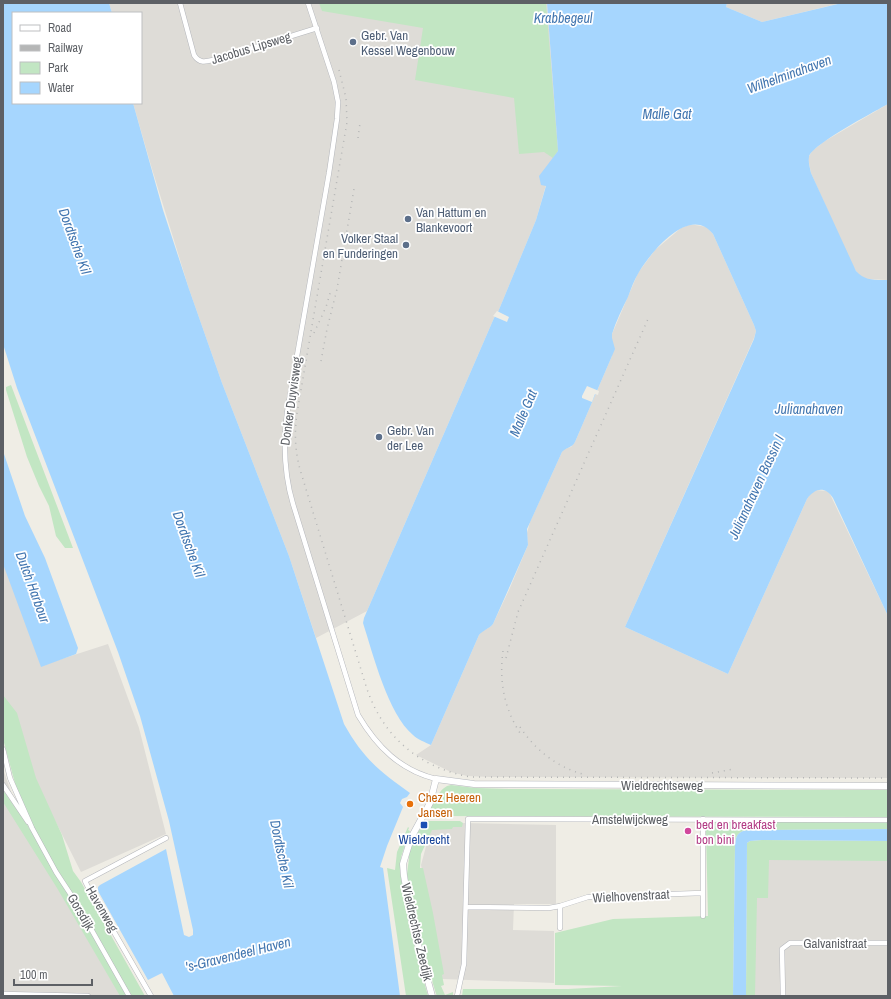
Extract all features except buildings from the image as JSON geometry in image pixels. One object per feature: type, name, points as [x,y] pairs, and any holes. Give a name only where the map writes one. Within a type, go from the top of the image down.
[{"type":"street","name":"Jacobus Lipsweg","points":[[180,3],[194,55],[197,60],[201,62],[317,28]]},
{"type":"street","name":"Donker Duyvisweg","points":[[308,3],[334,82],[338,102],[338,119],[287,413],[284,452],[286,472],[293,504],[358,715],[366,729],[384,750],[398,762],[416,773],[436,779]]},
{"type":"street","name":"Gorsdijk","points":[[3,749],[10,778],[32,828],[56,872],[81,911],[129,996]]},
{"type":"street","name":"Wieldrechtseweg","points":[[436,779],[474,784],[888,786]]},
{"type":"street","name":"Wieldrechtse Zeedijk","points":[[432,996],[413,926],[404,876],[404,864],[411,838],[430,803],[436,779]]},
{"type":"street","name":"Gorsdijk","points":[[3,785],[32,828]]},
{"type":"street","name":"Amstelwijckweg","points":[[466,907],[468,819],[888,820]]},
{"type":"street","points":[[703,819],[703,916]]},
{"type":"street","name":"Havenweg","points":[[151,996],[85,881],[166,838]]},
{"type":"street","name":"Wielhovenstraat","points":[[466,907],[549,908],[588,897],[702,893]]},
{"type":"street","points":[[560,906],[560,928]]},
{"type":"street","points":[[457,996],[464,964],[466,907]]},
{"type":"street","name":"Galvanistraat","points":[[783,996],[782,949],[790,943],[888,943]]},
{"type":"street","points":[[3,994],[88,996]]},
{"type":"shaded area","points":[[109,3],[547,3],[558,151],[536,220],[498,312],[494,318],[367,611],[316,638],[289,556],[222,383],[189,289],[133,104],[142,104],[142,12],[112,12]]},
{"type":"shaded area","points":[[727,3],[841,3],[762,22],[726,7]]},
{"type":"shaded area","points":[[888,104],[888,280],[867,279],[861,277],[850,261],[811,173],[808,158],[812,151],[825,141]]},
{"type":"shaded area","points":[[689,225],[707,227],[713,234],[756,331],[625,627],[728,674],[807,499],[811,493],[816,490],[829,492],[888,616],[888,778],[490,777],[467,776],[451,772],[416,755],[431,745],[479,635],[493,624],[509,590],[528,545],[527,533],[530,522],[562,452],[564,449],[571,447],[575,442],[612,356],[612,334],[638,273],[655,250],[681,228]]},
{"type":"shaded area","points":[[3,552],[43,665],[108,644],[139,728],[166,834],[81,872],[24,759],[3,696]]},
{"type":"shaded area","points":[[3,769],[12,795],[140,996],[3,996]]},
{"type":"shaded area","points":[[464,823],[556,825],[556,904],[514,904],[513,930],[554,931],[554,983],[442,979],[421,865],[431,828]]},
{"type":"shaded area","points":[[754,855],[888,855],[888,996],[750,996]]},
{"type":"green space","points":[[319,3],[546,3],[558,151],[553,158],[544,152],[519,154],[514,98],[415,80],[423,28],[322,11]]},
{"type":"green space","points":[[11,385],[73,548],[65,548],[56,536],[49,506],[27,457],[6,390],[6,387]]},
{"type":"green space","points":[[3,695],[17,713],[36,778],[62,835],[73,871],[81,882],[145,996],[132,996],[36,834],[16,787],[3,739]]},
{"type":"green space","points":[[451,785],[476,788],[509,789],[888,790],[888,817],[430,816],[428,813],[437,796],[443,789]]},
{"type":"green space","points":[[3,790],[28,826],[128,996],[120,996],[57,888],[3,802]]},
{"type":"green space","points":[[426,821],[460,821],[463,823],[462,827],[432,830],[421,854],[420,868],[423,868],[444,974],[442,975],[444,985],[441,986],[445,995],[453,992],[453,996],[437,996],[436,994],[417,929],[407,874],[408,854],[413,841]]},
{"type":"green space","points":[[708,822],[888,822],[888,829],[752,830],[741,832],[737,836],[735,845],[733,996],[462,996],[463,989],[568,989],[622,986],[555,985],[555,933],[613,919],[708,916],[706,824]]},
{"type":"green space","points":[[408,827],[408,830],[410,831],[401,857],[400,871],[410,930],[428,996],[406,996],[387,868],[395,870],[397,852]]},
{"type":"green space","points":[[750,841],[888,841],[888,861],[769,860],[768,898],[757,898],[755,996],[746,996],[747,843]]},
{"type":"water","points":[[3,3],[109,3],[112,12],[12,12],[12,104],[133,104],[163,210],[189,289],[222,383],[289,556],[344,724],[358,746],[372,763],[389,778],[410,793],[407,797],[402,799],[400,803],[403,807],[380,867],[383,868],[400,996],[174,996],[162,973],[148,980],[98,891],[98,887],[166,849],[184,935],[189,937],[193,935],[169,821],[140,716],[118,652],[17,388],[3,344]]},
{"type":"water","points":[[547,3],[727,3],[726,7],[762,22],[842,3],[888,3],[888,104],[831,137],[812,152],[809,157],[809,161],[811,173],[856,271],[863,277],[875,280],[888,280],[888,616],[833,498],[827,492],[820,490],[810,495],[807,499],[728,674],[625,627],[754,339],[756,331],[713,234],[704,226],[693,224],[672,234],[652,253],[639,272],[612,334],[615,349],[575,442],[562,452],[527,529],[528,545],[493,624],[479,635],[431,745],[419,740],[413,735],[396,713],[382,683],[363,623],[494,318],[498,312],[536,220],[546,186],[541,185],[539,176],[558,151]]},
{"type":"water","name":"Dutch Harbour","points":[[3,451],[25,516],[45,558],[78,648],[76,654],[41,667],[3,564]]},
{"type":"water","points":[[888,829],[888,841],[762,840],[750,841],[747,843],[746,996],[733,996],[735,845],[737,836],[741,832],[752,830]]},
{"type":"pier","points":[[497,311],[509,317],[507,322],[493,316]]},
{"type":"pier","points":[[587,386],[599,391],[598,395],[595,394],[592,402],[582,398]]},
{"type":"railway","points":[[339,70],[346,98],[347,122],[297,413],[296,444],[302,476],[366,686],[373,704],[382,720],[405,747],[419,757],[452,773],[471,777],[888,778]]},
{"type":"railway","points":[[358,138],[360,123]]},
{"type":"railway","points":[[321,361],[337,289],[354,189]]},
{"type":"railway","points":[[314,333],[326,307],[331,290]]},
{"type":"railway","points":[[506,658],[518,612],[648,319]]},
{"type":"railway","points":[[503,651],[502,684],[504,694],[510,714],[520,733]]},
{"type":"railway","points":[[520,727],[533,744],[548,757],[566,768],[586,775]]},
{"type":"railway","points":[[712,773],[734,769]]},
{"type":"place","name":"Gebr. Van Kessel Wegenbouw","points":[[353,42]]},
{"type":"place","name":"Van Hattum en Blankevoort","points":[[408,219]]},
{"type":"place","name":"Volker Staal en Funderingen","points":[[406,245]]},
{"type":"place","name":"Gebr. Van der Lee","points":[[379,437]]},
{"type":"place","name":"Chez Heeren Jansen","points":[[410,804]]},
{"type":"place","name":"Wieldrecht","points":[[424,825]]},
{"type":"place","name":"bed en breakfast bon bini","points":[[688,831]]},
{"type":"water label","name":"Krabbegeul","points":[[563,18]]},
{"type":"water label","name":"Wilhelminahaven","points":[[789,74]]},
{"type":"water label","name":"Malle Gat","points":[[667,114]]},
{"type":"water label","name":"Dordtsche Kil","points":[[75,241]]},
{"type":"water label","name":"Julianahaven","points":[[809,409]]},
{"type":"water label","name":"Malle Gat","points":[[523,413]]},
{"type":"water label","name":"Julianahaven Bassin I","points":[[756,487]]},
{"type":"water label","name":"Dordtsche Kil","points":[[189,544]]},
{"type":"water label","name":"Dordtsche Kil","points":[[282,854]]},
{"type":"water label","name":"'s-Gravendeel Haven","points":[[238,954]]}]
